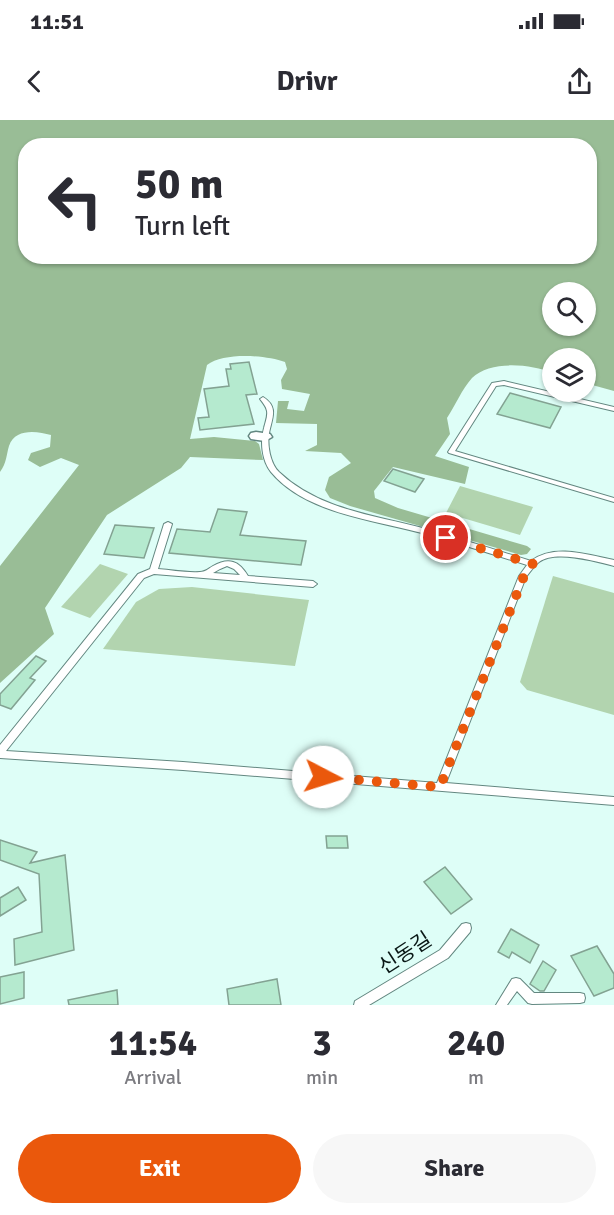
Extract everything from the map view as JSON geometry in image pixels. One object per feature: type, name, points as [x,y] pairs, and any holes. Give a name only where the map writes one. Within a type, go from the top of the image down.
[{"type":"lane","points":[[614,409],[504,383],[494,384],[450,452],[614,500]]},
{"type":"lane","points":[[263,399],[270,406],[271,417],[260,437],[270,466],[286,484],[310,498],[533,564]]},
{"type":"lane","points":[[153,571],[168,524]]},
{"type":"lane","points":[[440,787],[524,576],[533,564],[537,559],[555,554],[583,556],[614,563]]},
{"type":"lane","points":[[205,575],[219,564],[232,563],[239,567],[246,579]]},
{"type":"lane","points":[[0,753],[141,576],[153,571],[313,584]]},
{"type":"lane","points":[[0,753],[614,801]]},
{"type":"lane","name":"신동길","points":[[359,1005],[444,954],[466,928]]},
{"type":"lane","points":[[501,1005],[516,983],[532,999],[580,999]]},
{"type":"green space","points":[[0,120],[614,120],[614,391],[596,386],[596,348],[542,348],[542,370],[511,365],[489,368],[468,382],[447,418],[450,434],[435,456],[469,467],[465,484],[393,467],[374,491],[375,498],[398,508],[527,546],[531,549],[527,554],[521,555],[350,506],[330,498],[325,490],[329,477],[351,463],[341,453],[305,451],[317,445],[317,424],[276,423],[278,401],[289,401],[287,409],[304,411],[310,394],[282,389],[281,380],[287,369],[285,362],[256,356],[224,358],[207,365],[190,439],[214,437],[255,441],[259,444],[263,460],[190,457],[181,468],[107,515],[45,608],[54,634],[0,683],[0,566],[79,465],[61,458],[40,467],[28,460],[31,453],[50,447],[51,435],[27,432],[16,436],[9,446],[0,472]]},
{"type":"green space","points":[[460,486],[533,507],[520,535],[446,513]]},
{"type":"green space","points":[[100,564],[128,574],[90,618],[61,607]]},
{"type":"green space","points":[[553,576],[614,593],[614,715],[527,690],[520,682]]},
{"type":"green space","points":[[192,587],[309,600],[295,666],[103,649],[136,602],[159,589]]},
{"type":"building","points":[[249,362],[257,394],[246,395],[254,424],[200,430],[198,418],[209,417],[204,389],[229,386],[226,369],[231,369],[230,364]]},
{"type":"building","points":[[510,393],[561,407],[550,428],[497,414]]},
{"type":"building","points":[[393,469],[424,479],[415,492],[384,481]]},
{"type":"building","points":[[218,509],[247,512],[240,535],[306,541],[301,565],[169,553],[177,529],[210,532]]},
{"type":"building","points":[[115,525],[154,528],[144,558],[104,554]]},
{"type":"building","points":[[36,656],[46,661],[30,678],[35,680],[11,709],[0,705],[0,694]]},
{"type":"building","points":[[326,836],[347,836],[348,848],[327,848]]},
{"type":"building","points":[[0,840],[37,852],[30,863],[65,855],[74,950],[15,965],[14,939],[42,932],[39,874],[0,860]]},
{"type":"building","points":[[445,867],[472,899],[451,914],[424,882]]},
{"type":"building","points":[[18,887],[26,900],[0,916],[0,898]]},
{"type":"building","points":[[511,929],[539,945],[530,963],[512,952],[509,958],[498,952]]},
{"type":"building","points":[[597,946],[614,974],[614,988],[594,996],[571,956]]},
{"type":"building","points":[[543,961],[556,970],[544,991],[540,991],[530,984]]},
{"type":"building","points":[[24,972],[24,998],[0,1004],[0,977]]},
{"type":"building","points":[[277,979],[281,1005],[229,1005],[227,989]]},
{"type":"building","points":[[117,990],[118,1005],[69,1005],[68,1000]]},
{"type":"route","points":[[323,777],[440,787],[524,576],[533,564],[446,538]]}]
